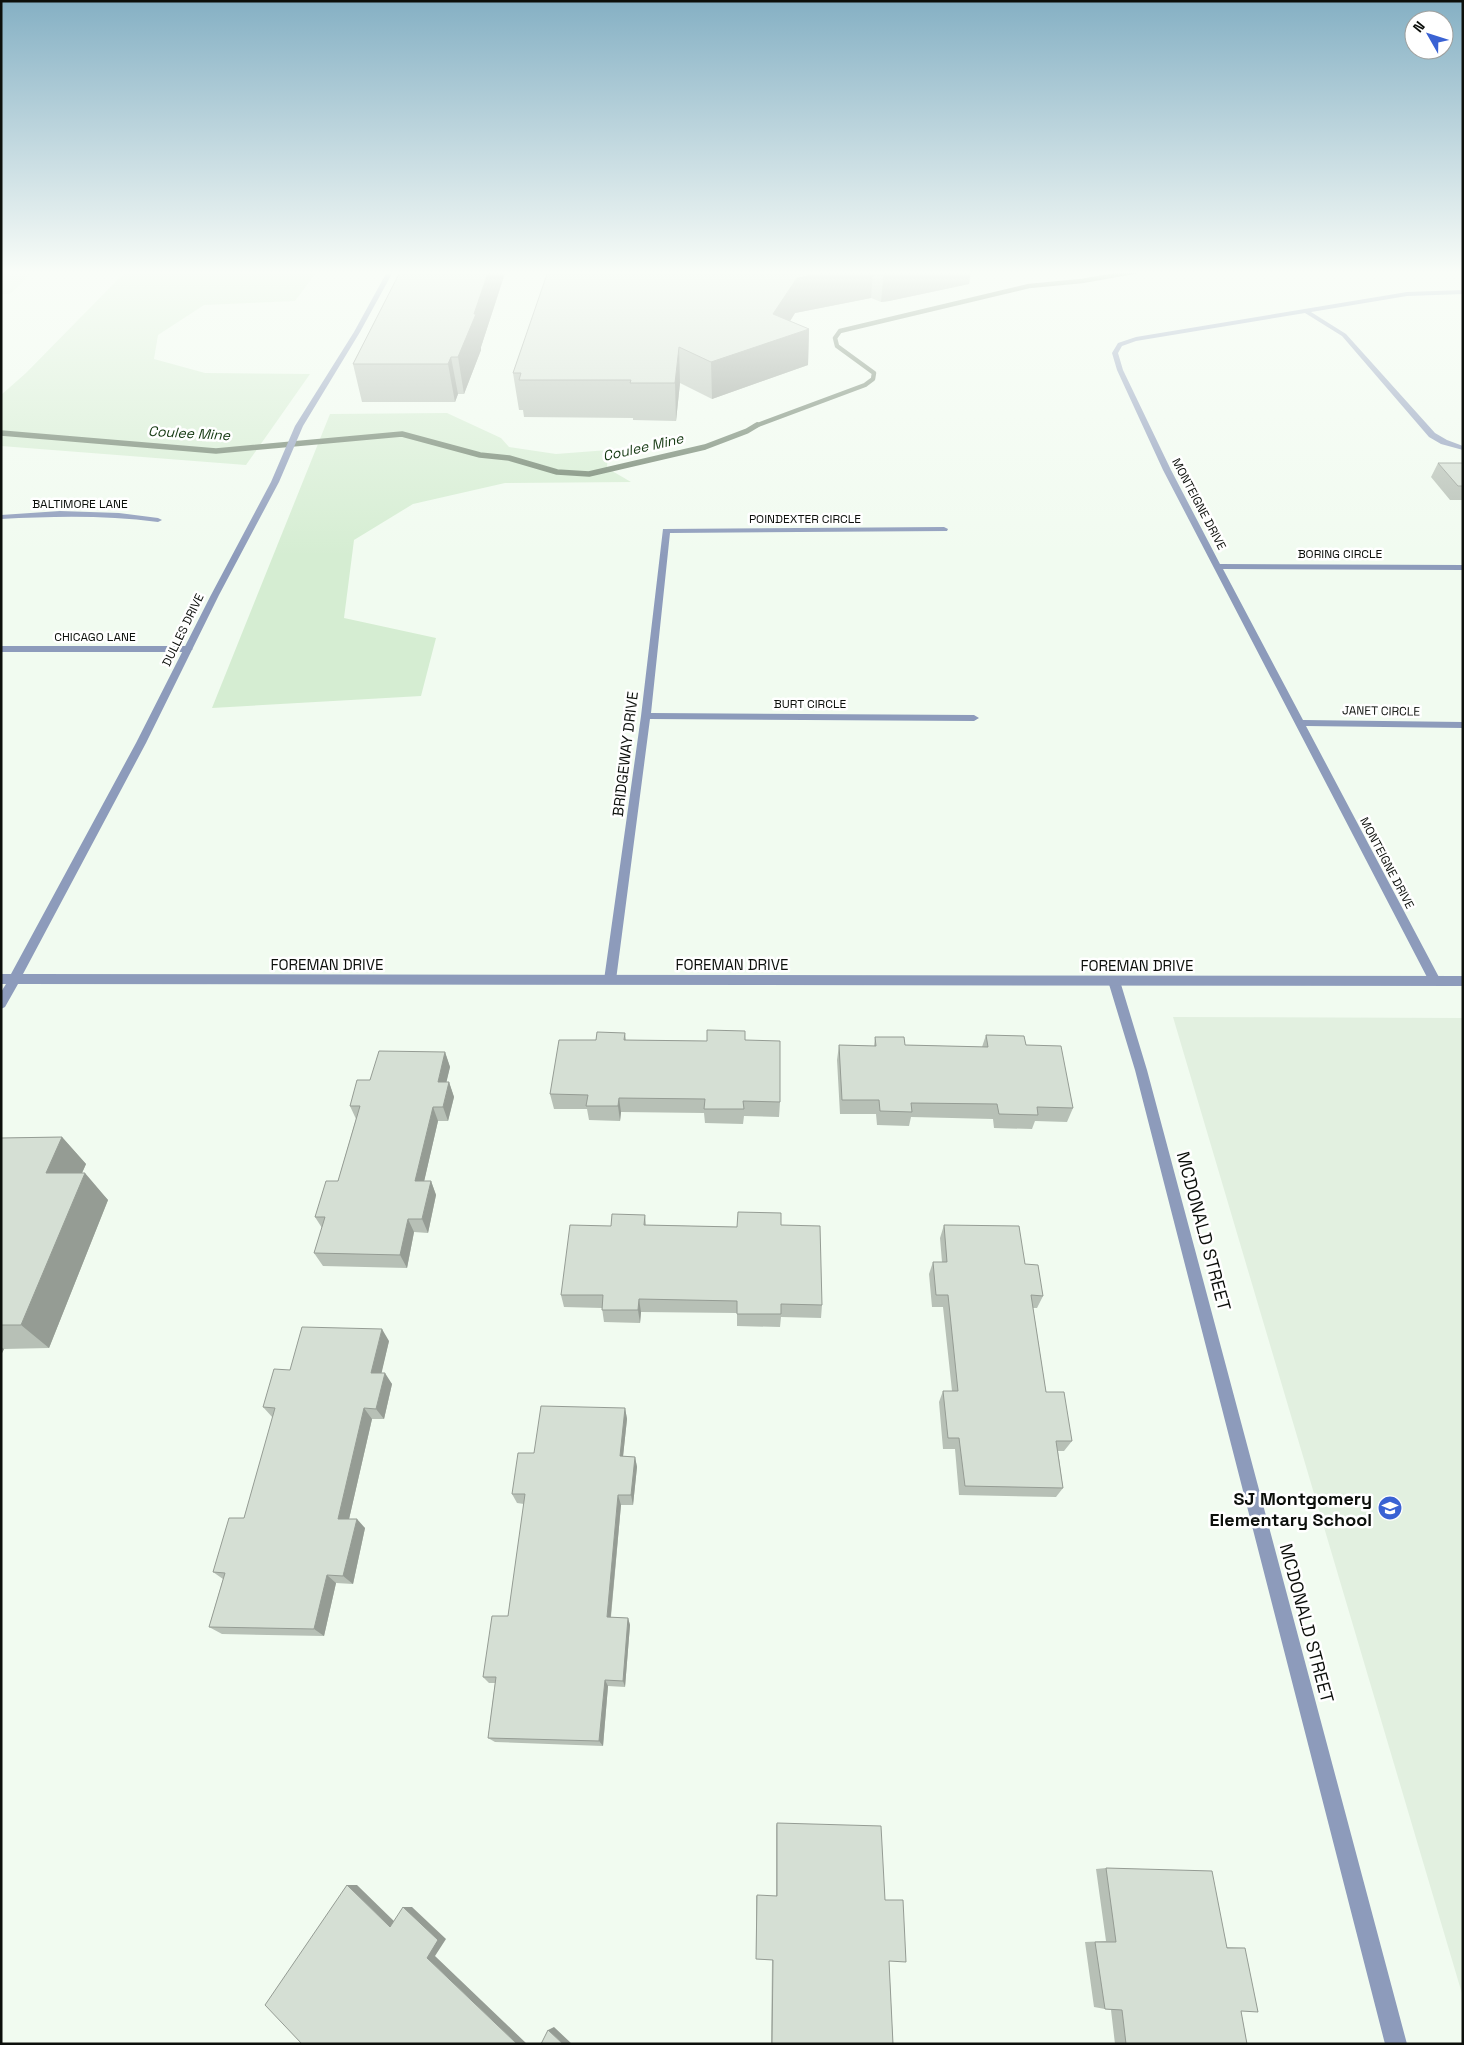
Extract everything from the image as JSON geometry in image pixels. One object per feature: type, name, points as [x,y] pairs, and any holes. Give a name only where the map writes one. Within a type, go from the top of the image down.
[{"type":"street","name":"DULLES DRIVE","points":[[1,1004],[141,743],[275,482],[280,464],[299,422],[336,365]]},
{"type":"street","name":"MONTEIGNE DRIVE","points":[[1118,365],[1166,470],[1434,981]]},
{"type":"street","points":[[1371,365],[1436,438],[1463,448]]},
{"type":"street","name":"BALTIMORE LANE","points":[[1,517],[127,515],[158,520]]},
{"type":"street","name":"POINDEXTER CIRCLE","points":[[666,531],[944,529]]},
{"type":"street","name":"BRIDGEWAY DRIVE","points":[[610,980],[646,716],[666,531]]},
{"type":"street","name":"BORING CIRCLE","points":[[1217,566],[1463,568]]},
{"type":"street","name":"CHICAGO LANE","points":[[1,649],[188,649]]},
{"type":"street","name":"BURT CIRCLE","points":[[646,716],[974,718]]},
{"type":"street","name":"JANET CIRCLE","points":[[1299,723],[1463,725]]},
{"type":"street","name":"FOREMAN DRIVE","points":[[1,979],[1463,981]]},
{"type":"street","name":"MCDONALD STREET","points":[[1114,981],[1144,1079],[1396,2044]]},
{"type":"shaded area","name":"SJ Montgomery Elementary School","points":[[1173,1017],[1463,1018],[1463,1997]]},
{"type":"green space","points":[[33,365],[177,365],[205,373],[310,374],[246,465],[1,446],[1,395]]},
{"type":"green space","points":[[447,413],[501,438],[509,447],[556,454],[608,450],[607,468],[631,482],[505,483],[413,504],[354,540],[344,618],[436,638],[421,696],[212,708],[330,414]]},
{"type":"building","points":[[516,365],[677,365],[675,383],[630,383],[631,380],[519,380],[521,373],[513,373]]},
{"type":"building","points":[[1438,463],[1463,463],[1463,486],[1458,486]]},
{"type":"building","points":[[707,1030],[745,1031],[745,1040],[780,1041],[780,1102],[743,1101],[744,1109],[704,1109],[705,1099],[619,1098],[618,1106],[586,1106],[588,1095],[550,1094],[559,1040],[596,1040],[597,1032],[625,1033],[624,1040],[707,1041]]},
{"type":"building","points":[[986,1035],[1024,1036],[1026,1045],[1061,1046],[1073,1108],[1037,1107],[1038,1115],[999,1114],[997,1104],[911,1103],[912,1112],[880,1111],[879,1100],[842,1100],[839,1045],[876,1046],[875,1037],[904,1037],[905,1045],[988,1047]]},
{"type":"building","points":[[379,1051],[445,1052],[438,1082],[449,1082],[443,1107],[433,1107],[415,1181],[431,1181],[422,1219],[408,1219],[400,1255],[314,1253],[325,1217],[315,1217],[326,1181],[338,1181],[360,1106],[350,1106],[357,1080],[370,1080]]},
{"type":"building","points":[[62,1137],[46,1173],[85,1173],[21,1325],[1,1325],[1,1138]]},
{"type":"building","points":[[738,1212],[781,1213],[781,1225],[820,1226],[822,1305],[781,1304],[781,1314],[737,1314],[737,1301],[639,1299],[638,1310],[602,1310],[603,1295],[561,1295],[570,1225],[611,1226],[612,1214],[645,1215],[644,1225],[737,1227]]},
{"type":"building","points":[[944,1225],[1019,1226],[1025,1264],[1038,1265],[1043,1296],[1031,1295],[1046,1392],[1064,1392],[1072,1441],[1056,1441],[1063,1488],[965,1486],[959,1438],[948,1438],[943,1391],[958,1391],[948,1295],[936,1295],[933,1262],[947,1262]]},
{"type":"building","points":[[302,1327],[382,1329],[371,1373],[385,1373],[376,1409],[364,1408],[338,1519],[357,1519],[343,1576],[327,1575],[314,1629],[209,1627],[225,1573],[213,1572],[229,1518],[244,1518],[275,1408],[263,1407],[274,1369],[290,1370]]},
{"type":"building","points":[[541,1406],[625,1408],[620,1456],[635,1457],[631,1495],[618,1495],[607,1617],[628,1618],[623,1681],[605,1680],[599,1741],[488,1738],[496,1677],[483,1677],[492,1616],[508,1616],[525,1494],[512,1494],[518,1453],[534,1453]]},
{"type":"building","points":[[777,1823],[881,1826],[885,1900],[903,1900],[906,1962],[889,1961],[893,2044],[772,2044],[773,1960],[756,1959],[757,1895],[777,1896]]},
{"type":"building","points":[[1106,1868],[1212,1871],[1227,1948],[1245,1948],[1258,2012],[1241,2011],[1247,2044],[1126,2044],[1122,2010],[1105,2009],[1095,1942],[1116,1942]]},
{"type":"building","points":[[347,1885],[390,1927],[403,1907],[438,1940],[427,1958],[517,2044],[302,2044],[265,2005]]},
{"type":"building","points":[[548,2030],[563,2044],[541,2044]]},
{"type":"waterway","name":"Coulee Mine","points":[[756,426],[865,385],[873,379],[874,373],[864,365]]},
{"type":"waterway","name":"Coulee Mine","points":[[1,433],[216,451],[402,434],[480,455],[509,458],[557,472],[589,474],[705,447],[756,426]]},
{"type":"place","name":"SJ Montgomery Elementary School","points":[[1390,1508]]}]
